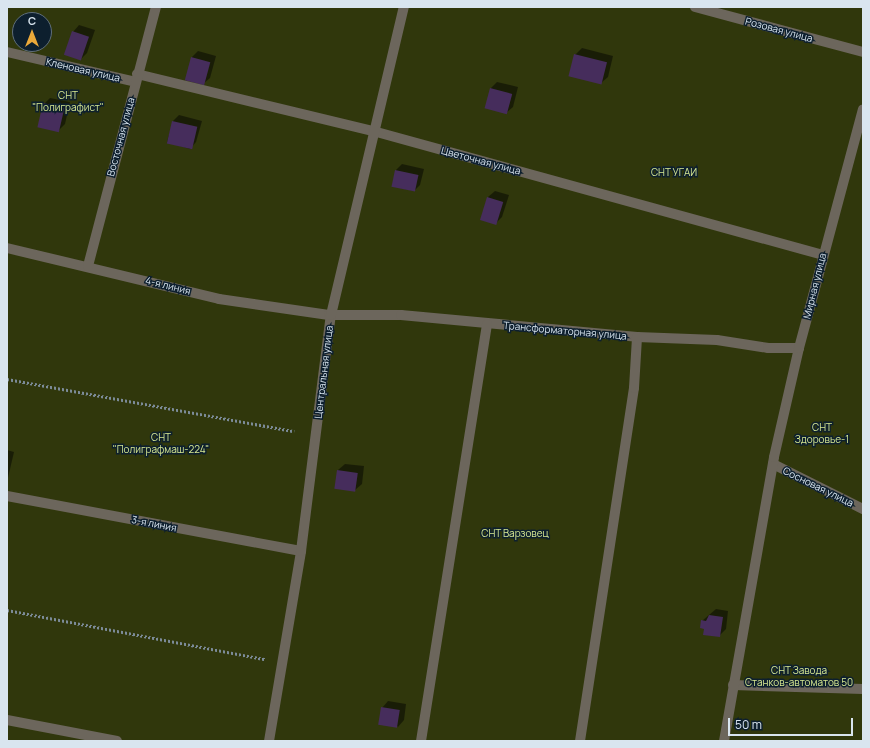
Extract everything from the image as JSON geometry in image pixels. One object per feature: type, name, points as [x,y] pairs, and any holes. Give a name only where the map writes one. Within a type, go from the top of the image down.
[{"type":"street","name":"Восточная улица","points":[[88,266],[136,78],[156,7]]},
{"type":"street","name":"Центральная улица","points":[[269,741],[301,551],[331,315],[373,131],[404,7]]},
{"type":"street","name":"Розовая улица","points":[[695,7],[863,52]]},
{"type":"street","name":"Кленовая улица","points":[[7,52],[136,78]]},
{"type":"street","name":"Цветочная улица","points":[[136,78],[373,131],[822,255]]},
{"type":"street","name":"Мирная улица","points":[[724,741],[773,464],[822,255],[863,109]]},
{"type":"street","name":"4-я линия","points":[[7,248],[88,266],[219,299],[331,315]]},
{"type":"street","name":"Трансформаторная улица","points":[[331,315],[401,315],[637,337],[717,340],[768,348],[799,348]]},
{"type":"street","points":[[421,741],[487,324]]},
{"type":"street","points":[[580,741],[634,388],[637,337]]},
{"type":"street","name":"Сосновая улица","points":[[773,464],[863,509]]},
{"type":"street","name":"3-я линия","points":[[7,496],[301,551]]},
{"type":"street","points":[[733,685],[863,689]]},
{"type":"street","points":[[7,720],[117,741]]},
{"type":"path","points":[[7,380],[294,431]]},
{"type":"path","points":[[7,610],[265,659]]},
{"type":"green space","points":[[7,7],[863,7],[863,741],[7,741]]},
{"type":"building","points":[[72,31],[89,37],[81,60],[64,55]]},
{"type":"building","points":[[574,54],[607,62],[601,85],[568,76]]},
{"type":"building","points":[[191,57],[210,62],[204,85],[185,80]]},
{"type":"building","points":[[490,88],[512,94],[507,114],[485,108]]},
{"type":"building","points":[[43,103],[64,108],[59,132],[37,127]]},
{"type":"building","points":[[172,121],[197,127],[192,149],[167,143]]},
{"type":"building","points":[[395,170],[418,175],[415,192],[391,187]]},
{"type":"building","points":[[487,197],[503,202],[496,225],[480,220]]},
{"type":"building","points":[[337,470],[358,473],[355,492],[334,489]]},
{"type":"building","points":[[709,615],[723,617],[720,637],[703,635],[704,629],[700,628],[701,620],[706,621]]},
{"type":"building","points":[[381,707],[400,710],[397,728],[378,725]]},
{"type":"park label","name":"СНТ \"Полиграфист\"","points":[[68,100]]},
{"type":"park label","name":"СНТ УГАИ","points":[[674,173]]},
{"type":"park label","name":"СНТ Здоровье-1","points":[[822,432]]},
{"type":"park label","name":"СНТ \"Полиграфмаш-224\"","points":[[161,442]]},
{"type":"park label","name":"СНТ Варзовец","points":[[515,534]]},
{"type":"park label","name":"СНТ Завода Станков-автоматов 50","points":[[799,676]]}]
